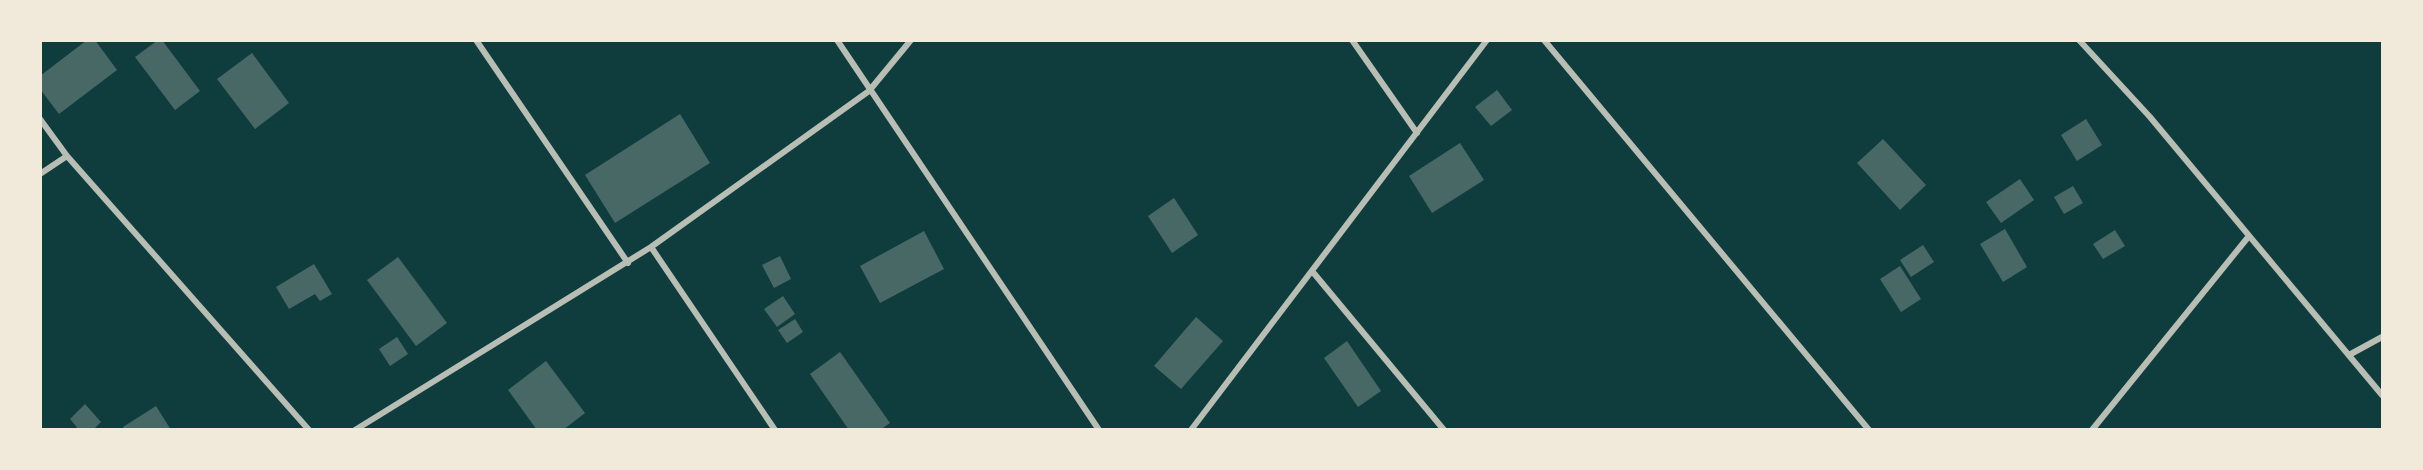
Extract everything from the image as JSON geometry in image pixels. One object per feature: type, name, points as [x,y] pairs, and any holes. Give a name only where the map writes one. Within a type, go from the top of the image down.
[{"type":"street","points":[[476,40],[628,263]]},
{"type":"street","points":[[837,40],[869,91],[1099,429]]},
{"type":"street","points":[[355,429],[651,247],[869,91],[911,40]]},
{"type":"street","points":[[1352,40],[1417,133]]},
{"type":"street","points":[[1191,429],[1487,40]]},
{"type":"street","points":[[1544,40],[1869,429]]},
{"type":"street","points":[[2079,40],[2150,117],[2382,395]]},
{"type":"street","points":[[40,119],[67,156],[309,429]]},
{"type":"street","points":[[40,174],[67,156]]},
{"type":"street","points":[[2092,429],[2249,236]]},
{"type":"street","points":[[651,247],[775,429]]},
{"type":"street","points":[[1312,271],[1444,429]]},
{"type":"street","points":[[2349,355],[2382,337]]},
{"type":"building","points":[[87,40],[95,40],[117,70],[59,114],[40,89],[40,76]]},
{"type":"building","points":[[158,40],[162,40],[200,91],[175,110],[135,57]]},
{"type":"building","points":[[252,53],[289,103],[255,129],[217,79]]},
{"type":"building","points":[[1497,90],[1512,110],[1491,126],[1475,107]]},
{"type":"building","points":[[680,114],[710,163],[615,223],[585,175]]},
{"type":"building","points":[[2086,119],[2102,145],[2077,161],[2061,135]]},
{"type":"building","points":[[1883,139],[1926,185],[1900,210],[1857,163]]},
{"type":"building","points":[[1460,143],[1484,180],[1432,213],[1409,176]]},
{"type":"building","points":[[2020,179],[2034,200],[2001,223],[1986,202]]},
{"type":"building","points":[[2073,186],[2083,203],[2064,214],[2054,197]]},
{"type":"building","points":[[1174,198],[1198,235],[1172,253],[1148,216]]},
{"type":"building","points":[[2005,229],[2027,267],[2003,282],[1980,244]]},
{"type":"building","points":[[2115,230],[2125,246],[2103,259],[2093,244]]},
{"type":"building","points":[[924,231],[944,269],[880,303],[860,266]]},
{"type":"building","points":[[1923,245],[1934,262],[1911,277],[1900,260]]},
{"type":"building","points":[[780,256],[791,279],[774,288],[762,265]]},
{"type":"building","points":[[398,257],[447,323],[416,346],[367,280]]},
{"type":"building","points":[[314,264],[332,294],[320,301],[315,294],[289,309],[276,287]]},
{"type":"building","points":[[1900,266],[1921,299],[1901,312],[1880,279]]},
{"type":"building","points":[[783,296],[795,314],[777,327],[764,309]]},
{"type":"building","points":[[1196,317],[1223,341],[1181,389],[1154,366]]},
{"type":"building","points":[[795,319],[803,332],[787,343],[778,330]]},
{"type":"building","points":[[397,337],[408,354],[390,366],[379,349]]},
{"type":"building","points":[[1347,341],[1381,391],[1358,407],[1324,358]]},
{"type":"building","points":[[840,352],[890,423],[880,430],[849,430],[810,374]]},
{"type":"building","points":[[546,361],[585,413],[563,430],[537,430],[508,390]]},
{"type":"building","points":[[85,404],[101,422],[93,430],[79,430],[70,419]]},
{"type":"building","points":[[156,406],[171,430],[124,430],[123,427]]}]
